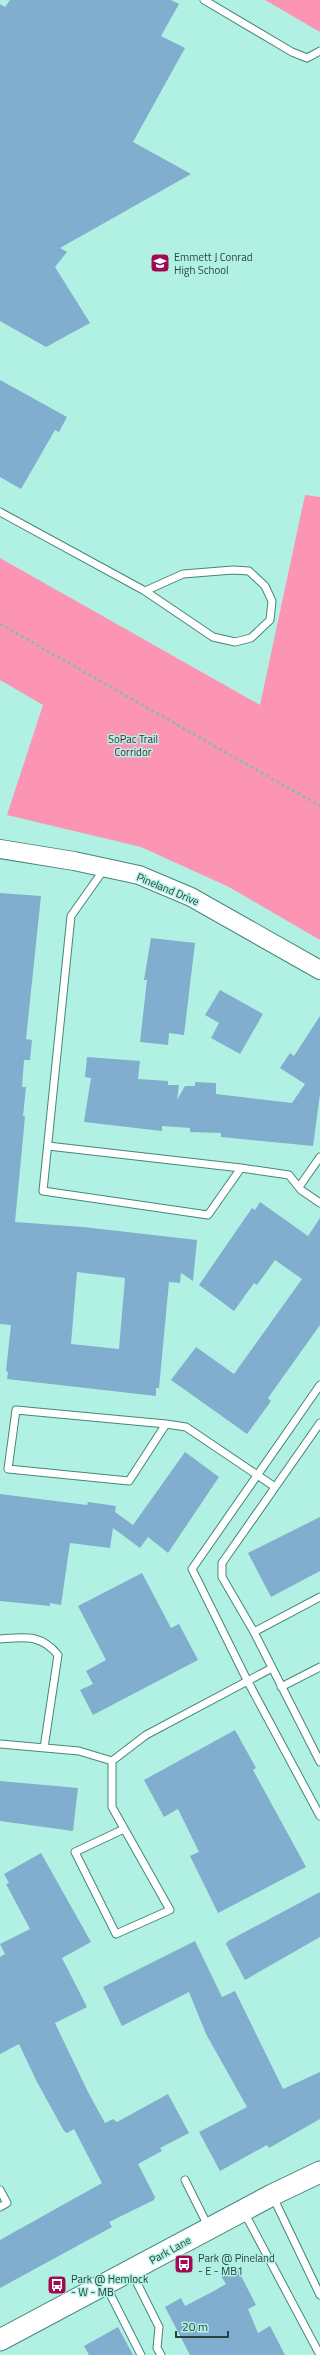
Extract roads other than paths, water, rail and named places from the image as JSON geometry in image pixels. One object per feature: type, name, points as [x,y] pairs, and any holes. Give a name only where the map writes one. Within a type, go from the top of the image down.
[{"type":"main road","name":"Park Lane","points":[[0,2340],[243,2210],[320,2172]]},
{"type":"street","name":"Pineland Drive","points":[[0,849],[139,875],[191,897],[320,970]]},
{"type":"lane","points":[[204,0],[292,52],[307,58],[320,51]]},
{"type":"lane","points":[[0,512],[145,591],[213,637],[234,642],[251,638],[270,620],[272,601],[265,586],[249,571],[233,570],[183,574],[145,591]]},
{"type":"lane","points":[[105,868],[71,916],[43,1191],[208,1215],[241,1168]]},
{"type":"lane","points":[[48,1146],[241,1168],[289,1175],[299,1186],[320,1203]]},
{"type":"lane","points":[[299,1186],[320,1157]]},
{"type":"lane","points":[[320,1385],[192,1569],[247,1680],[320,1816]]},
{"type":"lane","points":[[166,1424],[129,1481],[8,1469],[16,1410],[166,1424],[186,1426],[275,1487]]},
{"type":"lane","points":[[320,1423],[222,1563],[222,1577],[254,1632],[320,1762]]},
{"type":"lane","points":[[254,1632],[320,1597]]},
{"type":"lane","points":[[0,1639],[28,1636],[49,1644],[58,1655],[44,1748]]},
{"type":"lane","points":[[281,1687],[320,1667]]},
{"type":"lane","points":[[112,1761],[146,1735],[272,1668]]},
{"type":"lane","points":[[0,1744],[79,1751],[112,1761]]},
{"type":"lane","points":[[112,1761],[112,1806],[170,1910],[116,1934],[75,1852],[124,1829]]},
{"type":"lane","points":[[185,2180],[209,2228]]},
{"type":"lane","points":[[0,2190],[7,2203],[0,2207]]},
{"type":"lane","points":[[272,2195],[320,2295]]},
{"type":"lane","points":[[243,2210],[320,2355]]},
{"type":"lane","points":[[131,2271],[159,2327],[158,2348],[161,2355]]},
{"type":"lane","points":[[105,2284],[141,2355]]},
{"type":"place","name":"Emmett J Conrad High School","points":[[160,263]]},
{"type":"place","name":"Park @ Pineland - E - MB1","points":[[184,2264]]},
{"type":"place","name":"Park @ Hemlock - W - MB","points":[[57,2285]]},
{"type":"park label","name":"SoPac Trail Corridor","points":[[133,745]]}]
